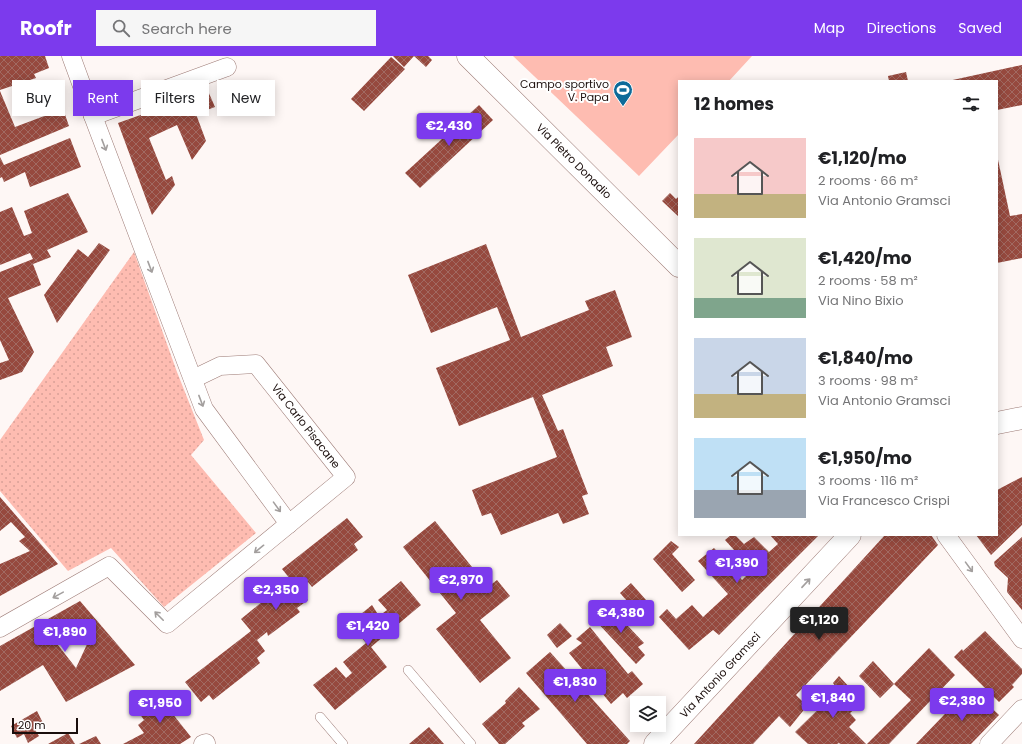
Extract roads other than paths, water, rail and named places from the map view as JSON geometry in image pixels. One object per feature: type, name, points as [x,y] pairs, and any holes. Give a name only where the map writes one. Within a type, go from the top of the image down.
[{"type":"main road","name":"Via Pietro Donadio","points":[[468,56],[678,265]]},
{"type":"main road","points":[[998,423],[1022,418]]},
{"type":"main road","name":"Via Antonio Gramsci","points":[[655,744],[849,536]]},
{"type":"street","points":[[72,56],[80,80]]},
{"type":"street","points":[[133,101],[227,66]]},
{"type":"street","points":[[0,628],[109,566],[167,624],[289,524],[204,409],[93,116]]},
{"type":"street","name":"Via Carlo Pisacane","points":[[193,379],[220,366],[256,364],[346,477],[289,524]]},
{"type":"street","points":[[947,536],[1022,640]]},
{"type":"street","points":[[989,744],[1022,709]]},
{"type":"lane","points":[[408,670],[471,744]]},
{"type":"lane","points":[[320,717],[343,744]]},
{"type":"place","name":"Campo sportivo V. Papa","points":[[623,107]]}]
